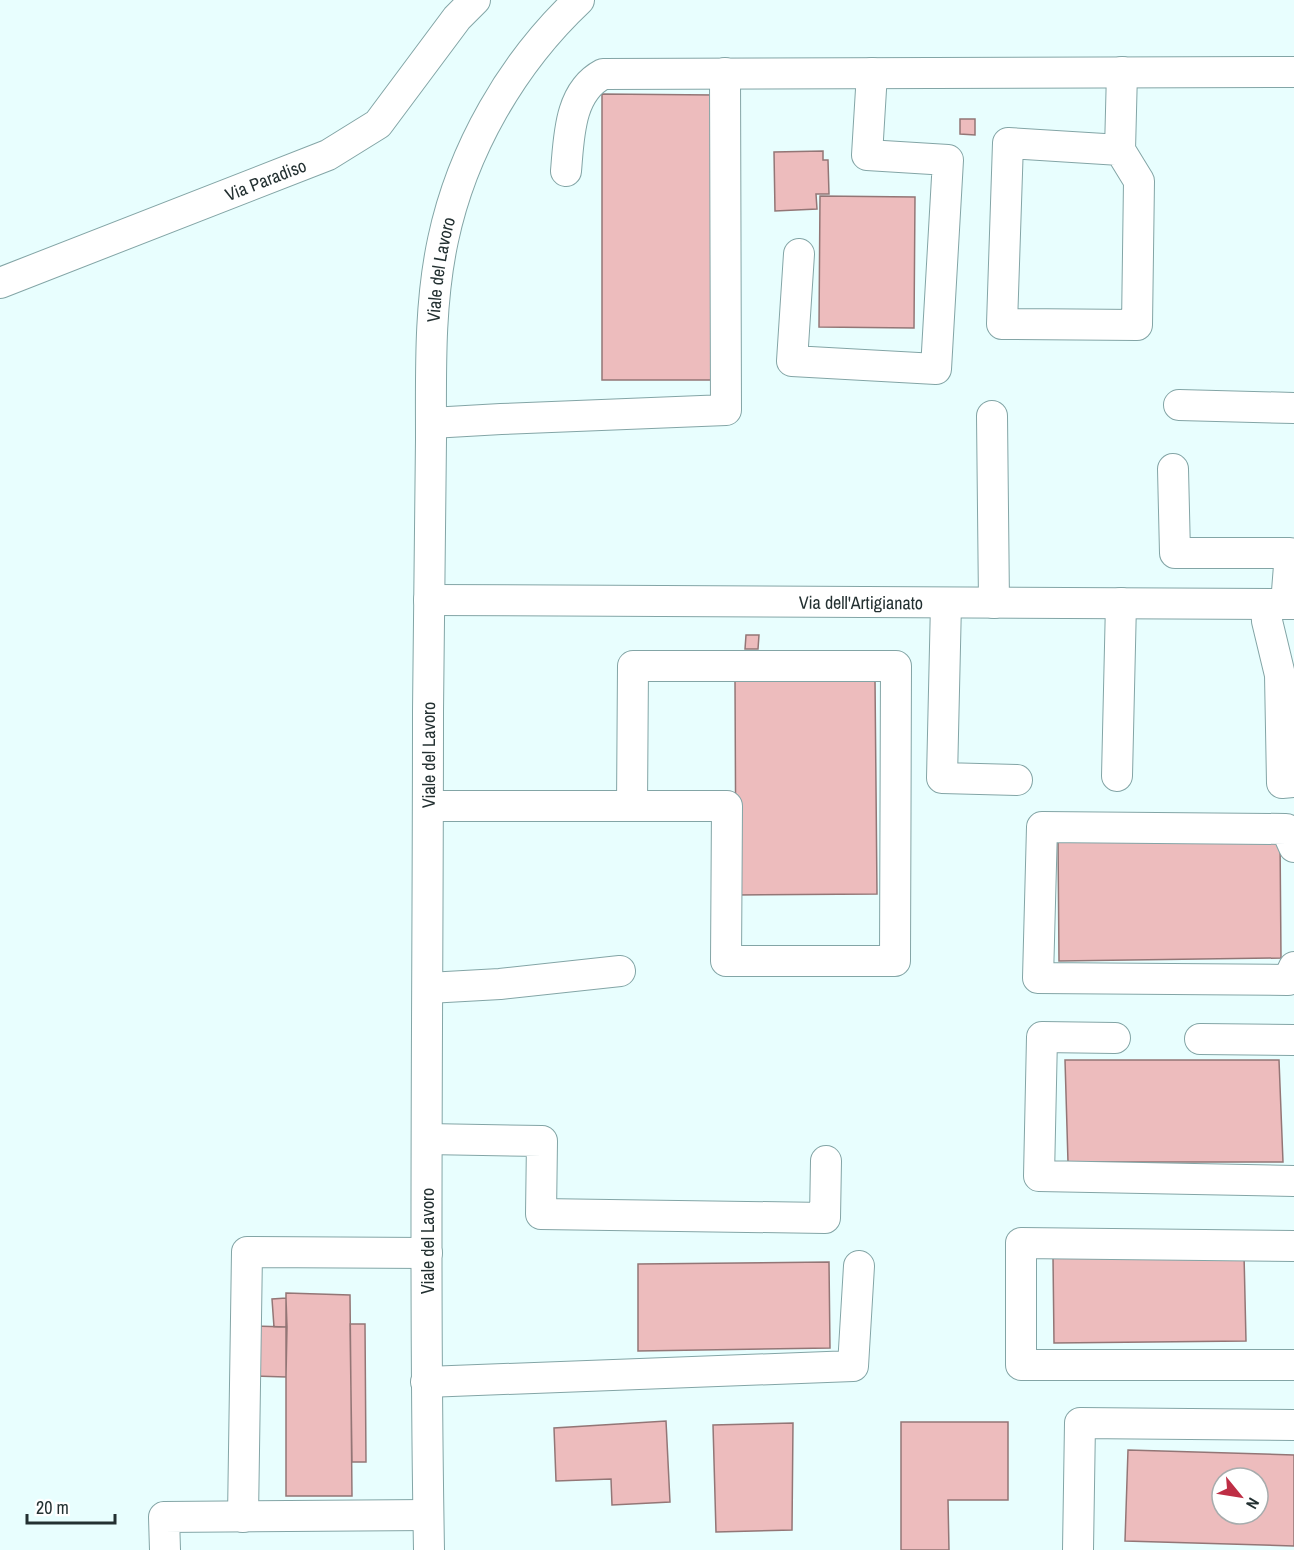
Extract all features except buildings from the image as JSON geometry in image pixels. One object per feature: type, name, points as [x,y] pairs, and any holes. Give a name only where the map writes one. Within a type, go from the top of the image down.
[{"type":"street","name":"Via Paradiso","points":[[0,283],[328,155],[378,124],[457,18],[476,0]]},
{"type":"street","name":"Viale del Lavoro","points":[[429,1550],[426,1382],[429,600],[433,314],[443,240],[464,168],[506,87],[562,16],[579,0]]},
{"type":"street","points":[[1120,150],[1008,143],[1002,324],[1137,326],[1139,181],[1120,150],[1122,72]]},
{"type":"street","points":[[566,171],[572,118],[579,98],[587,84],[596,77],[611,73],[1294,72]]},
{"type":"street","points":[[431,423],[501,418],[726,410],[736,73]]},
{"type":"street","points":[[799,254],[792,361],[936,369],[948,160],[867,155],[872,73]]},
{"type":"street","points":[[1179,405],[1294,408]]},
{"type":"street","points":[[992,416],[994,603]]},
{"type":"street","points":[[1173,470],[1175,553],[1290,553],[1282,604],[1267,621],[1280,675],[1282,783],[1294,782]]},
{"type":"street","name":"Via dell'Artigianato","points":[[429,600],[1282,604]]},
{"type":"street","points":[[946,603],[942,778],[1017,780]]},
{"type":"street","points":[[1117,776],[1121,603]]},
{"type":"street","points":[[428,806],[632,806],[727,806],[726,961],[895,961],[896,666],[633,666],[632,806]]},
{"type":"street","points":[[1294,847],[1286,829],[1042,827],[1038,978],[1288,980],[1294,967]]},
{"type":"street","points":[[428,988],[500,984],[620,970]]},
{"type":"street","points":[[1115,1038],[1042,1037],[1039,1176],[1294,1181]]},
{"type":"street","points":[[1200,1039],[1294,1040]]},
{"type":"street","points":[[427,1139],[542,1140],[542,1214],[825,1218],[826,1161]]},
{"type":"street","points":[[1294,1246],[1021,1243],[1021,1365],[1294,1365]]},
{"type":"street","points":[[243,1516],[247,1252],[427,1252]]},
{"type":"street","points":[[426,1382],[853,1366],[859,1266]]},
{"type":"street","points":[[1078,1550],[1080,1423],[1294,1425]]},
{"type":"street","points":[[165,1550],[164,1517],[428,1515]]}]
